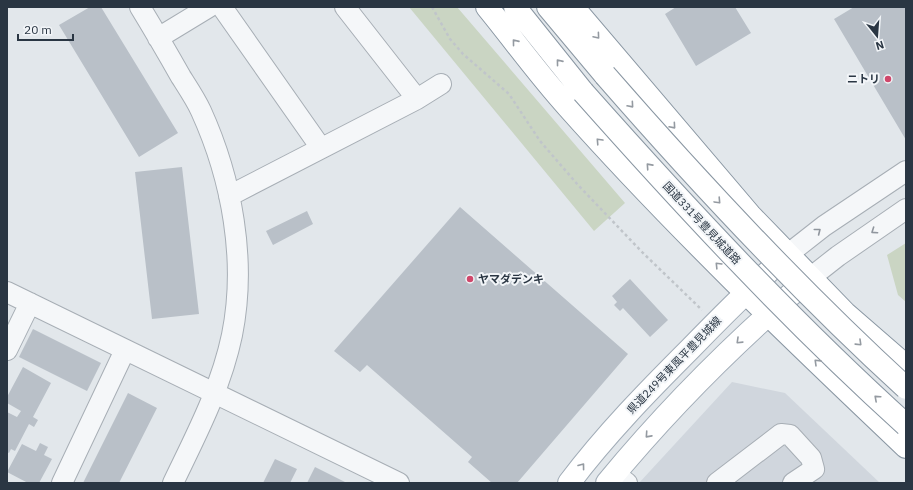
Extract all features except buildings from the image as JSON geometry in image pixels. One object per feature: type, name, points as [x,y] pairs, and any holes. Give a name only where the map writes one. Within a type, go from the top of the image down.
[{"type":"main road","points":[[487,7],[566,106],[629,174],[745,294],[906,447]]},
{"type":"main road","name":"国道331号豊見城道路","points":[[515,7],[583,92],[696,218],[808,334],[906,425]]},
{"type":"main road","points":[[548,7],[613,70],[810,278],[845,313],[906,366]]},
{"type":"main road","points":[[573,7],[613,70],[660,138],[773,259],[906,388]]},
{"type":"main road","name":"県道249号東風平豊見城線","points":[[569,483],[595,448],[632,408],[715,323],[788,255]]},
{"type":"main road","points":[[616,480],[653,430],[736,343],[810,278]]},
{"type":"street","points":[[140,7],[200,110],[218,153],[234,212],[237,306],[228,354],[205,417],[173,483]]},
{"type":"street","points":[[158,38],[209,7]]},
{"type":"street","points":[[222,7],[321,148]]},
{"type":"street","points":[[346,7],[417,99]]},
{"type":"street","points":[[229,196],[417,99],[441,84]]},
{"type":"street","points":[[788,255],[824,226],[906,171]]},
{"type":"street","points":[[810,278],[906,209]]},
{"type":"street","points":[[7,292],[399,483]]},
{"type":"street","points":[[7,350],[30,303]]},
{"type":"street","points":[[62,483],[125,350]]},
{"type":"street","points":[[717,483],[781,434],[790,435],[812,458],[814,469],[793,483]]},
{"type":"path","points":[[432,7],[450,39],[463,54],[509,94],[540,141],[578,185],[643,254],[715,323]]},
{"type":"shaded area","points":[[732,382],[785,393],[880,483],[639,483]]},
{"type":"green space","points":[[409,7],[457,7],[625,203],[594,231]]},
{"type":"green space","points":[[906,243],[906,302],[898,295],[887,255]]},
{"type":"place","name":"ニトリ","points":[[888,79]]},
{"type":"place","name":"ヤマダデンキ","points":[[470,279]]}]
